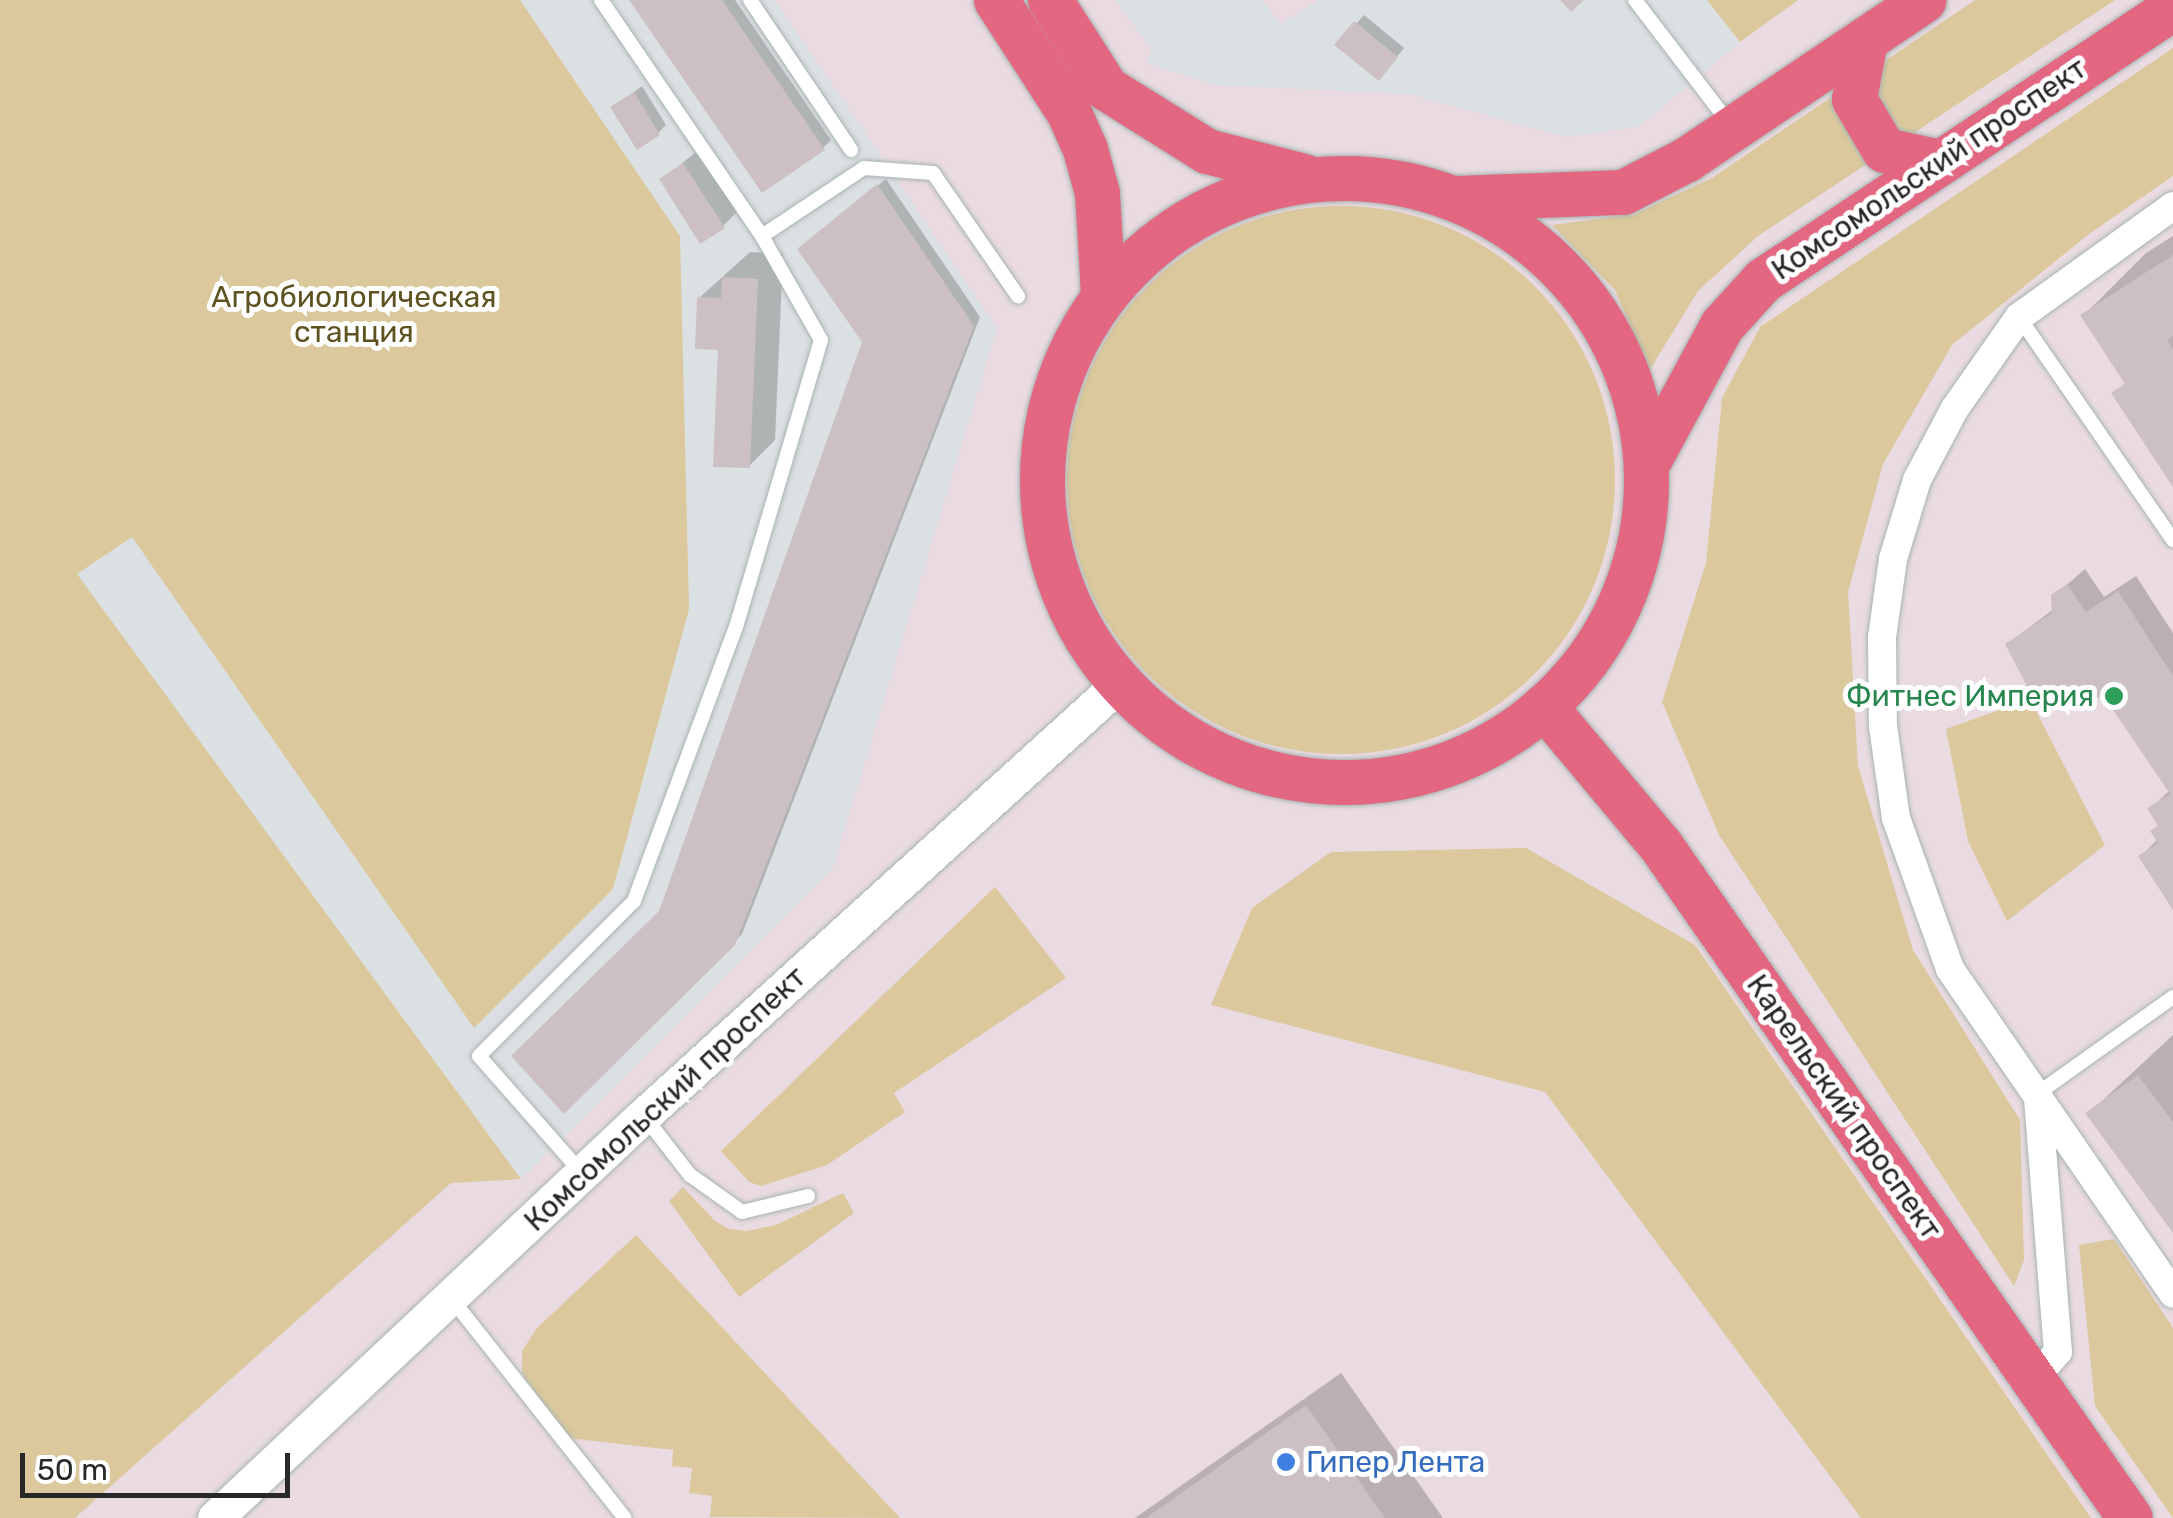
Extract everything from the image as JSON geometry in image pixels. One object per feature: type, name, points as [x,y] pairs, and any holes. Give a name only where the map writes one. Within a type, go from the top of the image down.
[{"type":"main road","points":[[996,0],[1070,113],[1085,149],[1097,192],[1103,293]]},
{"type":"main road","points":[[1050,0],[1106,88],[1207,151],[1304,176],[1373,178],[1456,198],[1623,192],[1687,160],[1924,0]]},
{"type":"main road","name":"Комсомольский проспект","points":[[1650,458],[1722,325],[1763,280],[1936,161],[2173,8]]},
{"type":"main road","points":[[1865,40],[1854,99],[1884,150],[1936,161]]},
{"type":"main road","points":[[1304,176],[1207,208],[1161,237],[1103,293],[1060,370],[1045,425],[1041,495],[1048,548],[1067,603],[1119,684],[1205,750],[1264,773],[1384,782],[1473,756],[1544,706],[1600,647],[1637,569],[1647,526],[1650,458],[1632,385],[1591,316],[1538,248],[1456,198]]},
{"type":"main road","name":"Карельский проспект","points":[[1544,706],[1661,846],[2130,1518]]},
{"type":"street","points":[[2173,206],[2018,317],[1954,410],[1917,480],[1893,560],[1882,637],[1883,726],[1896,818],[1950,969],[2173,1294]]},
{"type":"street","name":"Комсомольский проспект","points":[[215,1518],[644,1116],[1119,684]]},
{"type":"street","points":[[2035,1378],[2058,1352],[2037,1094]]},
{"type":"lane","points":[[582,1174],[480,1056],[634,901],[736,628],[821,340],[762,236],[600,0]]},
{"type":"lane","points":[[750,0],[851,150]]},
{"type":"lane","points":[[1635,0],[1733,129]]},
{"type":"lane","points":[[762,236],[864,168],[932,173],[1018,296]]},
{"type":"lane","points":[[2018,317],[2173,540]]},
{"type":"lane","points":[[2037,1094],[2171,1003]]},
{"type":"lane","points":[[644,1116],[690,1175],[742,1212],[808,1196]]},
{"type":"lane","points":[[451,1297],[494,1358],[626,1518]]},
{"type":"shaded area","points":[[520,0],[775,0],[997,328],[832,870],[521,1179],[76,574],[132,537],[474,1027],[680,236]]},
{"type":"shaded area","points":[[1116,0],[1263,0],[1280,24],[1319,0],[1707,0],[1740,42],[1638,127],[1566,137],[1410,94],[1216,85],[1148,64],[1151,49]]},
{"type":"green space","name":"Агробиологическая станция","points":[[0,0],[520,0],[680,236],[689,609],[613,889],[474,1028],[132,537],[77,574],[521,1179],[451,1183],[75,1518],[0,1518]]},
{"type":"green space","points":[[1707,0],[1798,0],[1740,42]]},
{"type":"green space","points":[[1975,0],[2115,0],[1758,236],[1698,291],[1649,371],[1615,290],[1552,225],[1635,214],[1712,178]]},
{"type":"green space","points":[[2173,48],[2173,176],[2089,234],[1952,345],[1883,464],[1848,592],[1858,766],[1913,950],[2020,1120],[2024,1260],[2014,1286],[1719,835],[1662,702],[1706,563],[1722,398],[1760,327]]},
{"type":"green space","points":[[1341,206],[1395,211],[1446,227],[1493,252],[1535,286],[1569,328],[1594,375],[1610,426],[1615,480],[1610,534],[1594,585],[1569,632],[1535,674],[1493,708],[1446,733],[1395,749],[1341,754],[1287,749],[1236,733],[1189,708],[1147,674],[1113,632],[1088,585],[1072,534],[1067,480],[1072,426],[1088,375],[1113,328],[1147,286],[1189,252],[1236,227],[1287,211]]},
{"type":"green space","points":[[2030,699],[2105,845],[2007,921],[1968,841],[1946,729]]},
{"type":"green space","points":[[1526,848],[1695,945],[2091,1518],[1861,1518],[1545,1092],[1211,1005],[1252,908],[1331,852]]},
{"type":"green space","points":[[995,887],[1066,978],[894,1093],[905,1112],[827,1165],[761,1186],[749,1182],[721,1151]]},
{"type":"green space","points":[[683,1187],[714,1220],[729,1229],[746,1231],[776,1225],[843,1193],[854,1213],[739,1297],[669,1201]]},
{"type":"green space","points":[[636,1235],[900,1518],[710,1517],[712,1496],[689,1493],[692,1468],[672,1466],[673,1450],[567,1438],[522,1373],[522,1351],[537,1328]]},
{"type":"green space","points":[[2114,1239],[2173,1328],[2173,1518],[2095,1406],[2079,1245]]},
{"type":"building","points":[[629,0],[722,0],[825,150],[762,193]]},
{"type":"building","points":[[1560,0],[1584,0],[1571,12]]},
{"type":"building","points":[[1354,21],[1398,57],[1379,81],[1334,45]]},
{"type":"building","points":[[634,92],[660,135],[637,150],[610,107]]},
{"type":"building","points":[[683,163],[725,228],[700,244],[659,179]]},
{"type":"building","points":[[877,184],[974,326],[735,945],[564,1114],[511,1056],[659,911],[862,342],[797,249]]},
{"type":"building","points":[[2173,255],[2173,336],[2167,340],[2173,349],[2173,487],[2111,393],[2125,384],[2080,315]]},
{"type":"building","points":[[722,277],[758,279],[750,468],[713,467],[718,350],[695,349],[697,297],[721,298]]},
{"type":"building","points":[[2067,584],[2086,612],[2118,591],[2173,676],[2173,910],[2138,856],[2158,843],[2150,831],[2158,826],[2147,808],[2170,794],[2105,698],[2092,697],[2054,709],[2028,688],[2005,644],[2052,613],[2051,595]]},
{"type":"building","points":[[2138,1075],[2173,1122],[2173,1233],[2085,1113]]},
{"type":"building","name":"Гипер Лента","points":[[1306,1405],[1385,1518],[1146,1518]]},
{"type":"place","name":"Фитнес Империя","points":[[2114,696]]},
{"type":"place","name":"Гипер Лента","points":[[1286,1462]]}]
